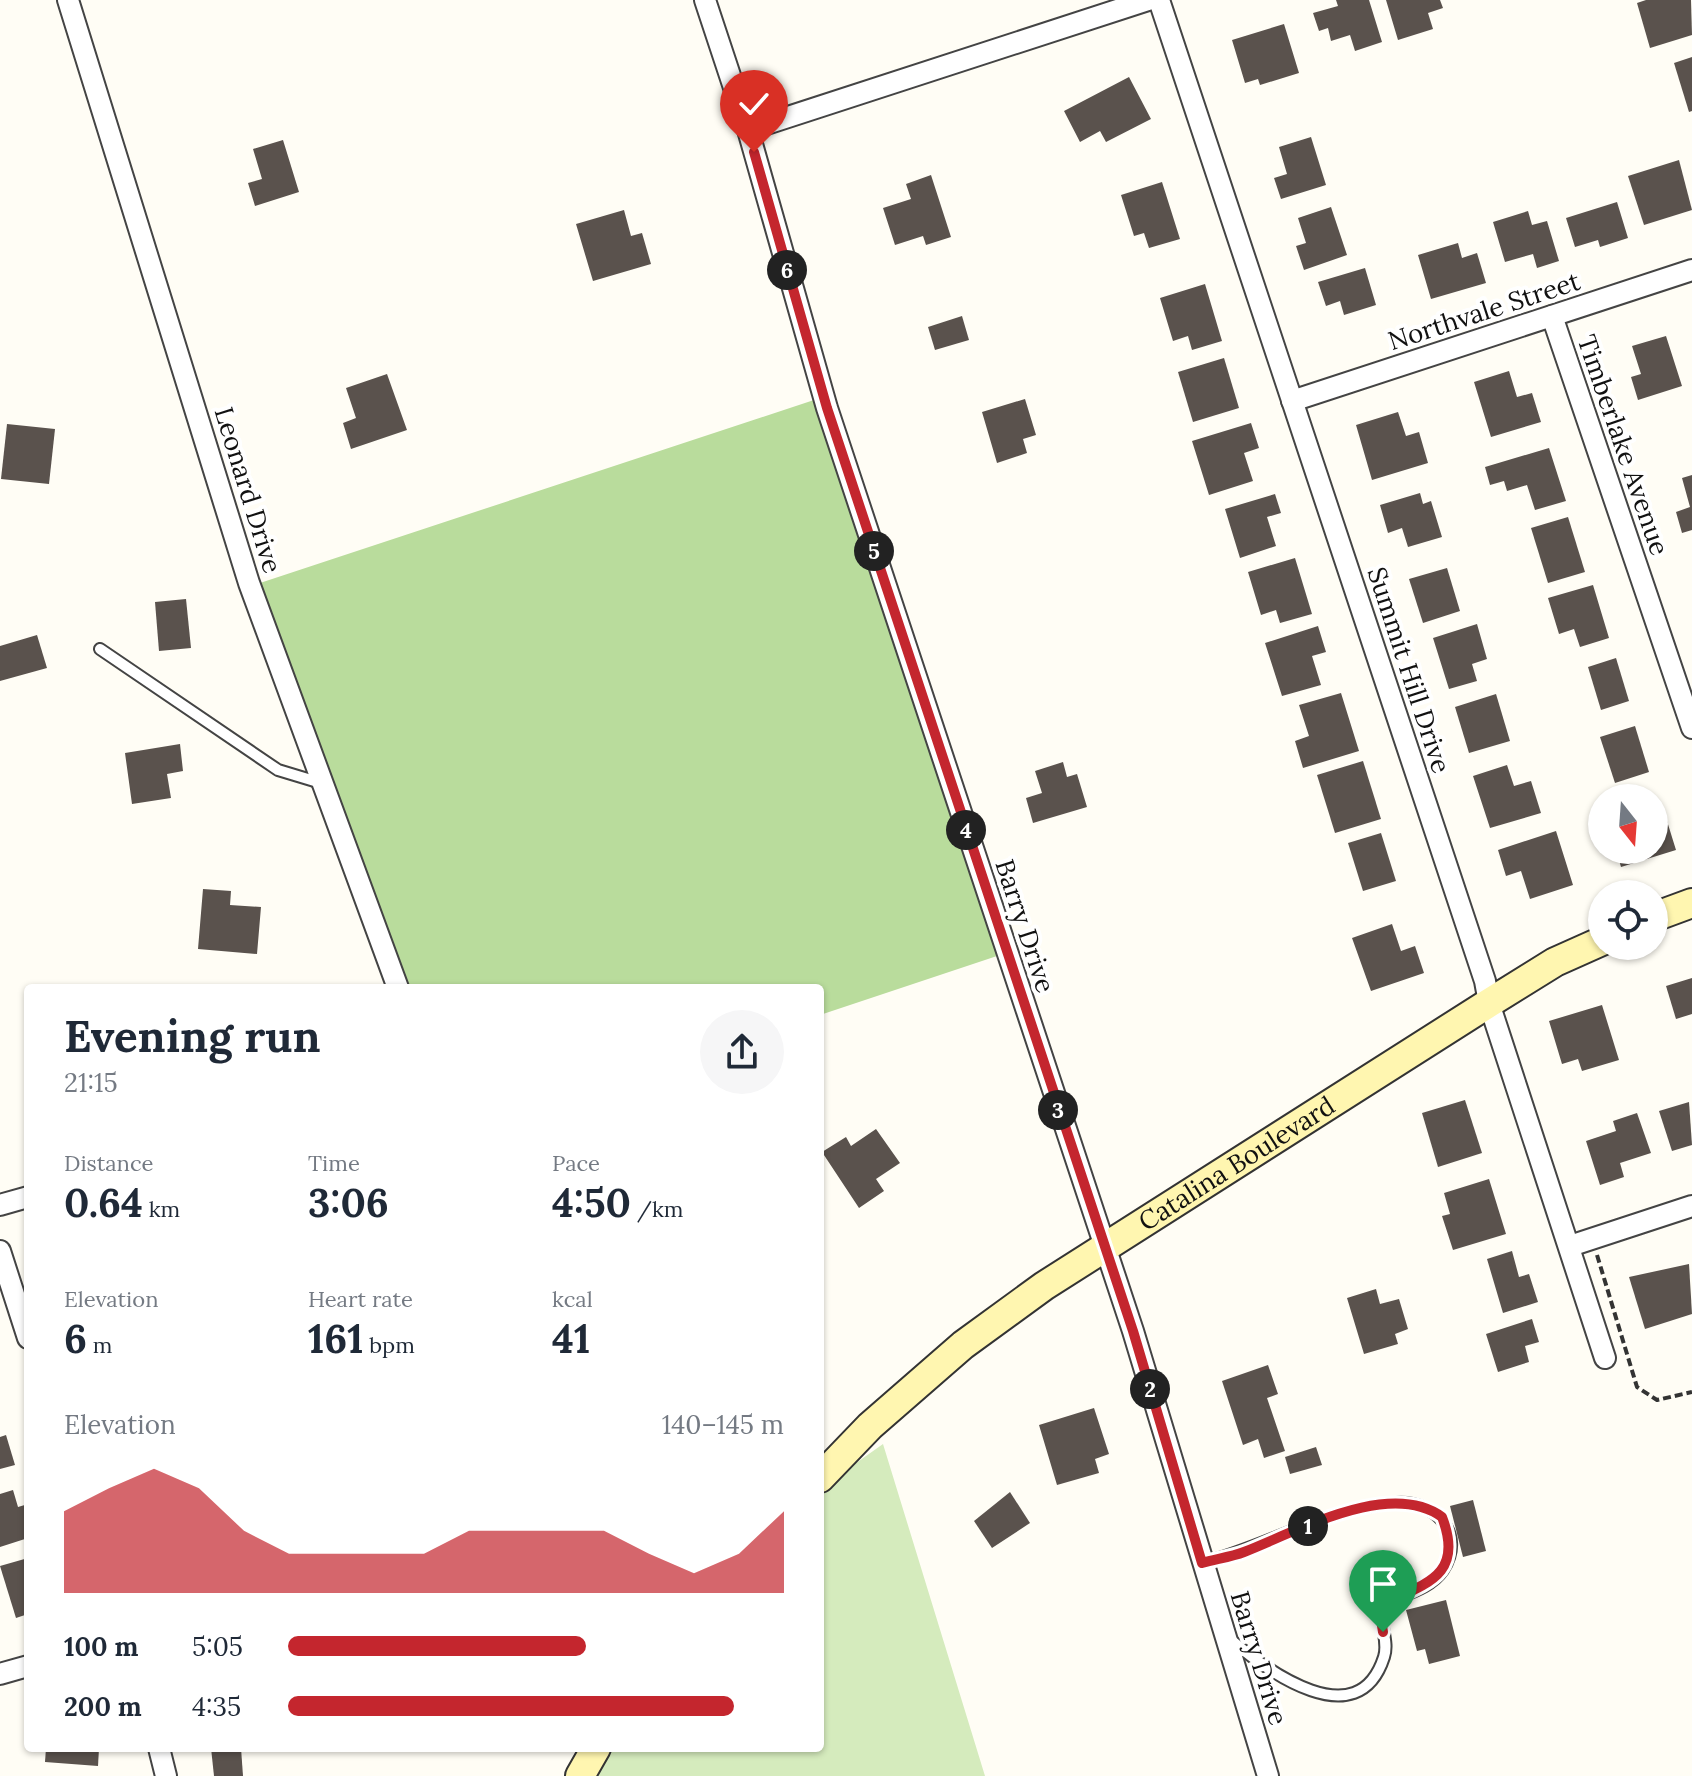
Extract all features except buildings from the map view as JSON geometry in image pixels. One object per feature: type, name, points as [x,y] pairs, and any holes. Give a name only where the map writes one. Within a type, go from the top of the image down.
[{"type":"street","name":"Leonard Drive","points":[[68,0],[249,583],[397,984]]},
{"type":"street","name":"Barry Drive","points":[[705,0],[748,130],[830,418],[1133,1331],[1268,1776]]},
{"type":"street","points":[[748,130],[1148,0]]},
{"type":"street","name":"Summit Hill Drive","points":[[1159,0],[1482,970],[1489,1003],[1605,1358]]},
{"type":"street","name":"Northvale Street","points":[[1292,401],[1692,270]]},
{"type":"street","name":"Timberlake Avenue","points":[[1552,316],[1692,728]]},
{"type":"street","points":[[1668,912],[1692,903]]},
{"type":"street","name":"Catalina Boulevard","points":[[824,1474],[870,1426],[963,1345],[1044,1286],[1489,1003],[1555,962],[1588,947]]},
{"type":"street","points":[[0,1205],[24,1198]]},
{"type":"street","points":[[1570,1246],[1692,1206]]},
{"type":"street","points":[[0,1251],[24,1326]]},
{"type":"street","points":[[0,1674],[24,1667]]},
{"type":"street","points":[[160,1752],[166,1776]]},
{"type":"street","points":[[580,1776],[594,1752]]},
{"type":"lane","points":[[100,649],[278,770],[323,784]]},
{"type":"lane","points":[[1202,1563],[1242,1553],[1328,1518],[1399,1502],[1430,1508],[1442,1517],[1448,1533],[1450,1551],[1443,1570],[1421,1589],[1385,1603],[1380,1613],[1385,1654],[1376,1676],[1357,1690],[1334,1696],[1317,1694],[1259,1665],[1225,1635]]},
{"type":"path","points":[[1597,1254],[1637,1387],[1657,1400],[1692,1392]]},
{"type":"green space","points":[[814,400],[997,956],[824,1014],[824,984],[408,984],[260,583]]},
{"type":"green space","points":[[883,1444],[985,1776],[592,1776],[607,1752],[824,1752],[824,1489]]},
{"type":"route","points":[[754,152],[827,408],[1133,1331],[1202,1563],[1242,1553],[1328,1518],[1365,1508],[1399,1502],[1430,1508],[1442,1517],[1448,1533],[1450,1551],[1443,1570],[1421,1589],[1385,1603],[1380,1613],[1383,1632]]}]
